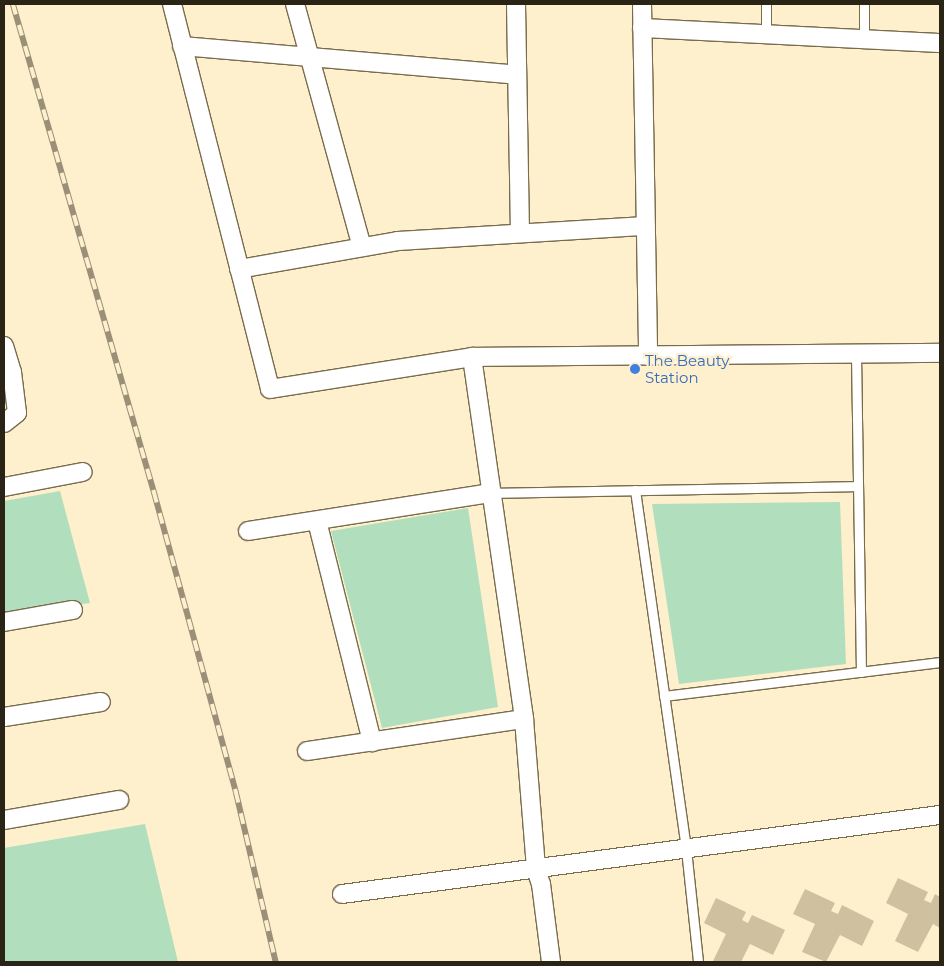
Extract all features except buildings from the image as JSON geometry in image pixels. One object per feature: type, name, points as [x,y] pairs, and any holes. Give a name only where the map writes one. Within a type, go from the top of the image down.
[{"type":"street","points":[[172,4],[270,389],[472,357],[940,353]]},
{"type":"street","points":[[295,4],[362,247]]},
{"type":"street","points":[[516,4],[520,233]]},
{"type":"street","points":[[642,4],[648,356]]},
{"type":"street","points":[[642,28],[940,43]]},
{"type":"street","points":[[182,46],[517,75]]},
{"type":"street","points":[[239,269],[398,241],[646,226]]},
{"type":"street","points":[[4,346],[12,372],[17,413],[4,423]]},
{"type":"street","points":[[472,357],[524,719],[536,868],[542,884],[551,962]]},
{"type":"street","points":[[4,487],[83,472]]},
{"type":"street","points":[[248,531],[492,493]]},
{"type":"street","points":[[317,520],[372,742]]},
{"type":"street","points":[[4,622],[73,610]]},
{"type":"street","points":[[4,717],[101,702]]},
{"type":"street","points":[[307,751],[524,719]]},
{"type":"street","points":[[4,820],[119,800]]},
{"type":"street","points":[[342,894],[940,815]]},
{"type":"lane","points":[[766,4],[766,34]]},
{"type":"lane","points":[[864,4],[864,39]]},
{"type":"lane","points":[[856,354],[861,672]]},
{"type":"lane","points":[[492,493],[858,486]]},
{"type":"lane","points":[[635,490],[686,849],[698,962]]},
{"type":"lane","points":[[664,696],[940,662]]},
{"type":"green space","points":[[60,491],[90,603],[4,614],[4,501]]},
{"type":"green space","points":[[840,502],[846,664],[679,684],[652,504]]},
{"type":"green space","points":[[468,508],[498,707],[382,728],[331,531]]},
{"type":"green space","points":[[145,824],[178,962],[5,962],[4,848]]},
{"type":"railway","points":[[13,4],[154,492],[236,792],[276,962]]},
{"type":"place","name":"The Beauty Station","points":[[635,369]]}]
